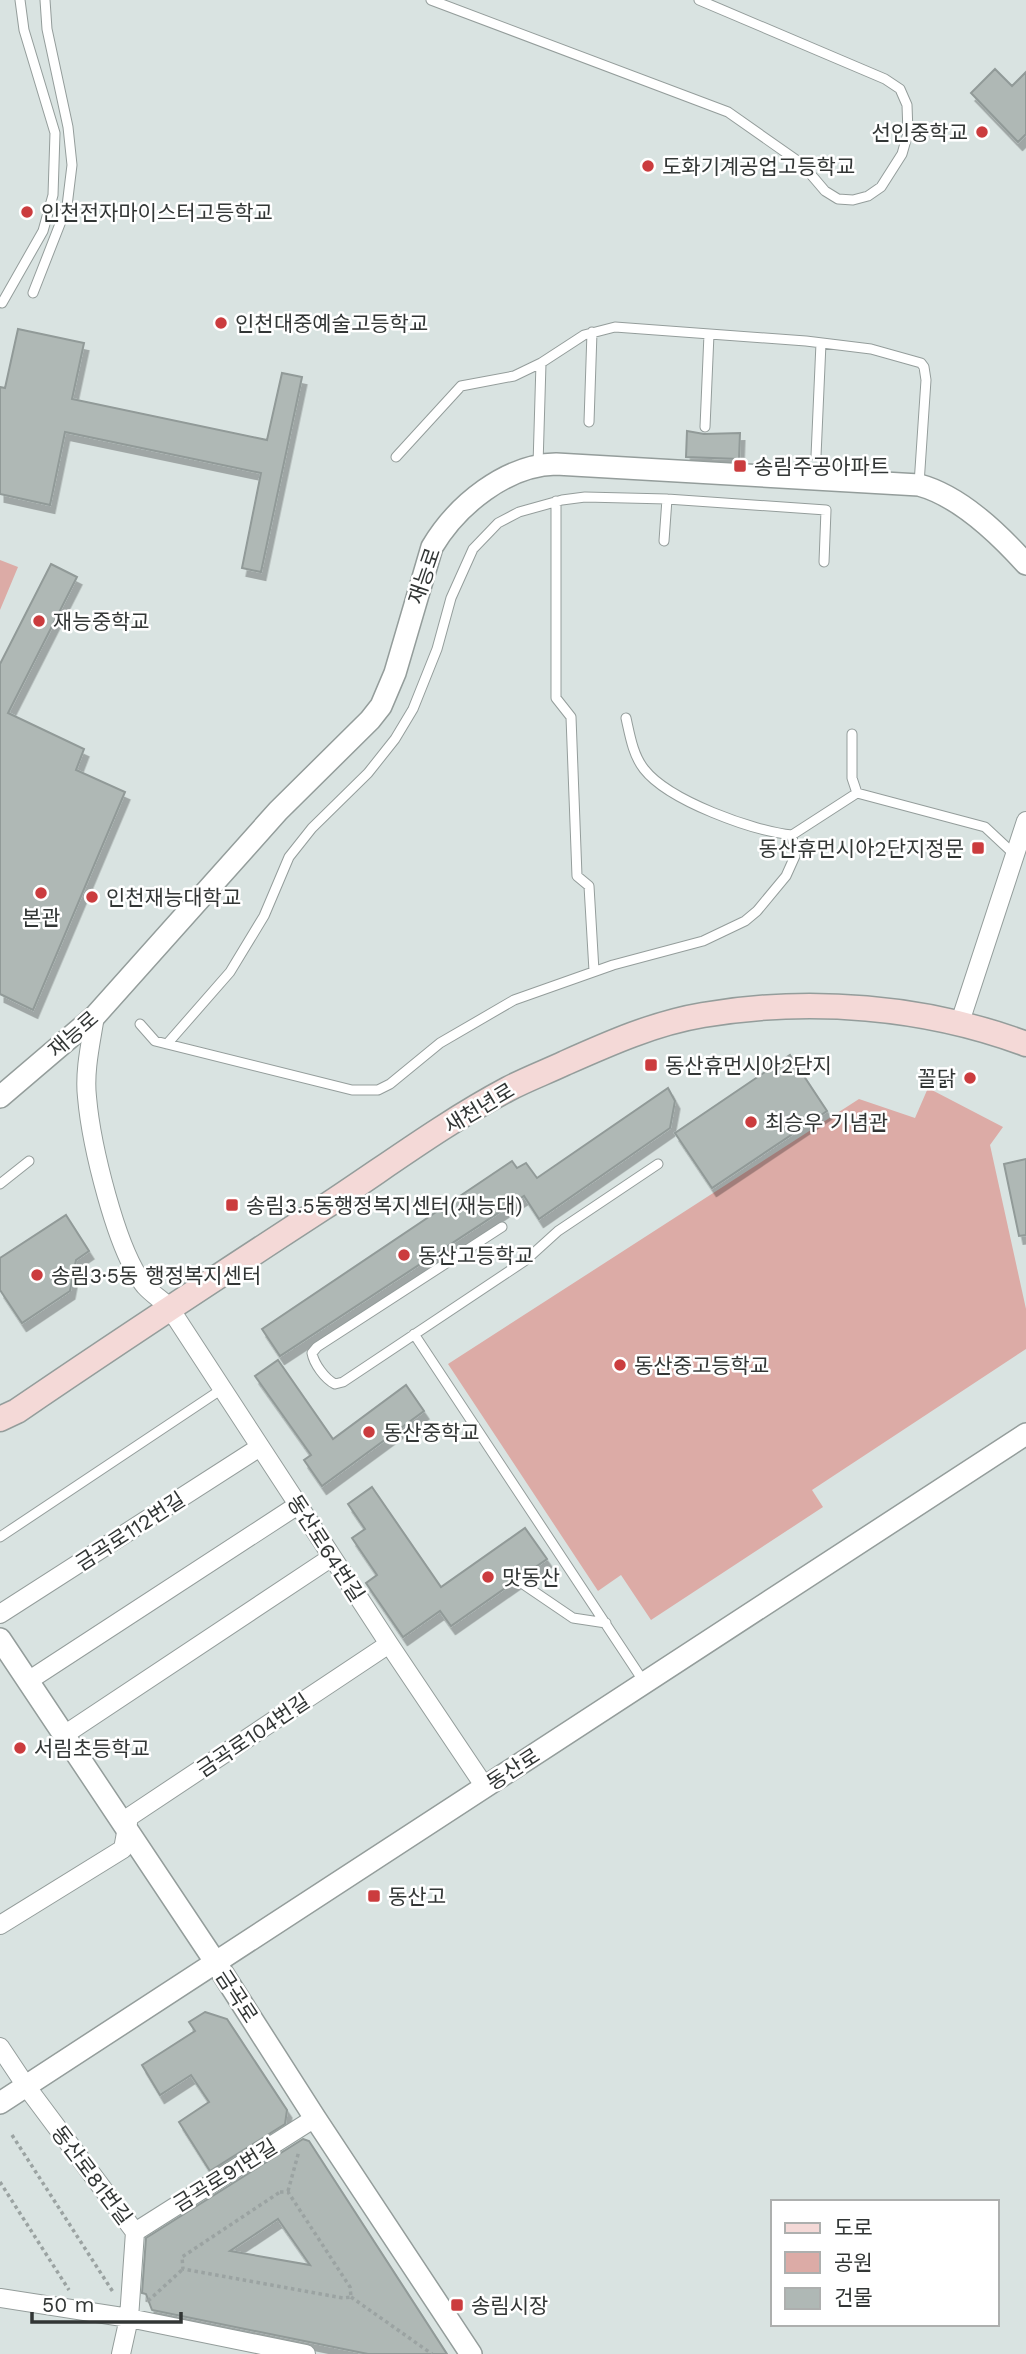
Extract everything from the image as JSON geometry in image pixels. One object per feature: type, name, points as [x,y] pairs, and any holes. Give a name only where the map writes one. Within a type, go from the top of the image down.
[{"type":"main road","name":"새천년로","points":[[0,1419],[17,1411],[169,1307],[508,1089],[618,1040],[654,1027],[703,1015],[775,1007],[858,1009],[960,1022],[1026,1044]]},
{"type":"street","name":"재능로","points":[[0,1097],[95,1017],[278,811],[359,733],[381,706],[395,673],[432,547],[443,529],[484,491],[538,465],[919,485],[945,494],[989,529],[1026,564]]},
{"type":"street","points":[[960,1022],[1021,857],[1026,821]]},
{"type":"street","name":"동산로64번길","points":[[95,1017],[87,1068],[86,1096],[102,1178],[129,1261],[146,1287],[169,1307],[485,1787]]},
{"type":"street","name":"동산로","points":[[0,2103],[1026,1434]]},
{"type":"street","name":"금곡로112번길","points":[[0,1614],[260,1447]]},
{"type":"street","points":[[28,1681],[298,1505]]},
{"type":"street","points":[[64,1735],[332,1557]]},
{"type":"street","name":"금곡로","points":[[0,1639],[216,1963],[471,2354]]},
{"type":"street","name":"금곡로104번길","points":[[0,1925],[123,1849],[130,1817],[389,1644]]},
{"type":"street","name":"동산로81번길","points":[[0,2047],[135,2232],[129,2318],[121,2354]]},
{"type":"street","name":"금곡로91번길","points":[[135,2232],[315,2118]]},
{"type":"street","points":[[0,2298],[129,2318],[306,2354]]},
{"type":"lane","points":[[2,303],[43,231],[53,195],[55,133],[24,30],[20,0]]},
{"type":"lane","points":[[33,293],[67,206],[72,165],[68,127],[47,29],[45,0]]},
{"type":"lane","points":[[431,0],[728,112],[802,164],[825,191],[838,199],[853,200],[868,196],[881,187],[902,154],[908,133],[907,105],[900,89],[885,79],[699,0]]},
{"type":"lane","points":[[396,457],[461,386],[504,379],[541,363],[592,332],[615,327],[821,342],[885,352],[915,361],[924,367],[926,380],[919,485]]},
{"type":"lane","points":[[589,422],[592,332]]},
{"type":"lane","points":[[705,427],[709,334]]},
{"type":"lane","points":[[816,456],[821,342]]},
{"type":"lane","points":[[538,465],[541,363]]},
{"type":"lane","points":[[167,1044],[230,972],[264,915],[289,857],[312,828],[368,773],[395,740],[413,709],[437,649],[451,598],[473,549],[498,523],[519,512],[556,501],[584,497],[667,499],[826,510],[824,562]]},
{"type":"lane","points":[[664,541],[667,499]]},
{"type":"lane","points":[[556,501],[556,698],[571,717],[577,876],[589,886],[594,971]]},
{"type":"lane","points":[[626,718],[631,744],[643,768],[660,786],[755,828],[792,835],[857,793],[985,827],[1021,857]]},
{"type":"lane","points":[[852,734],[852,778],[857,793]]},
{"type":"lane","points":[[140,1024],[155,1041],[352,1090],[377,1090],[402,1076],[440,1043],[514,1000],[594,971],[703,941],[745,921],[757,911],[786,876],[795,856],[792,835]]},
{"type":"lane","points":[[0,1184],[29,1161]]},
{"type":"lane","points":[[502,1227],[317,1347],[312,1353],[313,1359],[329,1381],[335,1384],[343,1382],[526,1260],[558,1231],[658,1164]]},
{"type":"lane","points":[[414,1334],[645,1683]]},
{"type":"lane","points":[[0,1537],[222,1389]]},
{"type":"lane","points":[[523,1584],[573,1618],[606,1623]]},
{"type":"path","points":[[315,2118],[304,2132],[288,2192],[350,2287],[351,2297]]},
{"type":"path","points":[[12,2135],[129,2318],[183,2269]]},
{"type":"path","points":[[0,2182],[82,2311]]},
{"type":"path","points":[[183,2269],[181,2257],[280,2192],[288,2192]]},
{"type":"path","points":[[183,2269],[343,2298],[351,2297],[432,2354]]},
{"type":"green space","points":[[0,560],[18,567],[0,610]]},
{"type":"green space","points":[[928,1088],[1003,1127],[990,1145],[1026,1309],[1026,1349],[812,1490],[823,1507],[651,1620],[621,1575],[598,1591],[448,1364],[859,1099],[915,1118]]},
{"type":"building","points":[[995,69],[1012,86],[1026,72],[1026,134],[1018,142],[971,93]]},
{"type":"building","points":[[18,329],[84,343],[72,399],[267,440],[282,373],[302,377],[261,572],[242,568],[261,473],[65,432],[50,505],[0,494],[0,387],[5,388]]},
{"type":"building","points":[[687,431],[704,434],[740,433],[739,459],[686,457]]},
{"type":"building","name":"본관","points":[[51,564],[77,577],[8,713],[84,749],[76,770],[125,792],[33,1010],[0,994],[0,664]]},
{"type":"building","name":"최승우 기념관","points":[[790,1055],[827,1111],[712,1188],[675,1133]]},
{"type":"building","name":"동산고등학교","points":[[668,1088],[675,1101],[670,1128],[539,1219],[524,1196],[280,1356],[262,1329],[512,1161],[517,1168],[526,1163],[537,1178]]},
{"type":"building","points":[[1026,1159],[1026,1235],[1019,1236],[1004,1164]]},
{"type":"building","name":"송림3·5동 행정복지센터","points":[[66,1215],[89,1251],[76,1260],[70,1291],[22,1323],[0,1290],[0,1258]]},
{"type":"building","points":[[278,1360],[333,1439],[406,1385],[424,1411],[322,1486],[304,1460],[311,1455],[255,1376]]},
{"type":"building","points":[[372,1487],[441,1587],[525,1528],[547,1559],[451,1626],[440,1611],[403,1637],[366,1583],[377,1575],[352,1538],[365,1529],[348,1504]]},
{"type":"building","points":[[205,2012],[227,2019],[287,2110],[285,2124],[210,2171],[179,2122],[209,2102],[191,2075],[160,2095],[142,2065],[195,2031],[189,2022]]},
{"type":"building","points":[[303,2139],[309,2141],[447,2354],[368,2354],[152,2310],[146,2294],[142,2293],[146,2238]],"holes":[[[278,2219],[310,2265],[230,2251]]]},
{"type":"place","name":"선인중학교","points":[[982,132]]},
{"type":"place","name":"도화기계공업고등학교","points":[[648,166]]},
{"type":"place","name":"인천전자마이스터고등학교","points":[[27,212]]},
{"type":"place","name":"인천대중예술고등학교","points":[[221,323]]},
{"type":"place","name":"송림주공아파트","points":[[740,466]]},
{"type":"place","name":"재능중학교","points":[[39,621]]},
{"type":"place","name":"동산휴먼시아2단지정문","points":[[978,848]]},
{"type":"place","name":"본관","points":[[41,893]]},
{"type":"place","name":"인천재능대학교","points":[[92,897]]},
{"type":"place","name":"동산휴먼시아2단지","points":[[651,1065]]},
{"type":"place","name":"꼴닭","points":[[970,1078]]},
{"type":"place","name":"최승우 기념관","points":[[751,1122]]},
{"type":"place","name":"송림3.5동행정복지센터(재능대)","points":[[232,1205]]},
{"type":"place","name":"동산고등학교","points":[[404,1255]]},
{"type":"place","name":"송림3·5동 행정복지센터","points":[[37,1275]]},
{"type":"place","name":"동산중고등학교","points":[[620,1365]]},
{"type":"place","name":"동산중학교","points":[[369,1432]]},
{"type":"place","name":"맛동산","points":[[488,1577]]},
{"type":"place","name":"서림초등학교","points":[[20,1748]]},
{"type":"place","name":"동산고","points":[[374,1896]]},
{"type":"place","name":"송림시장","points":[[457,2305]]}]
